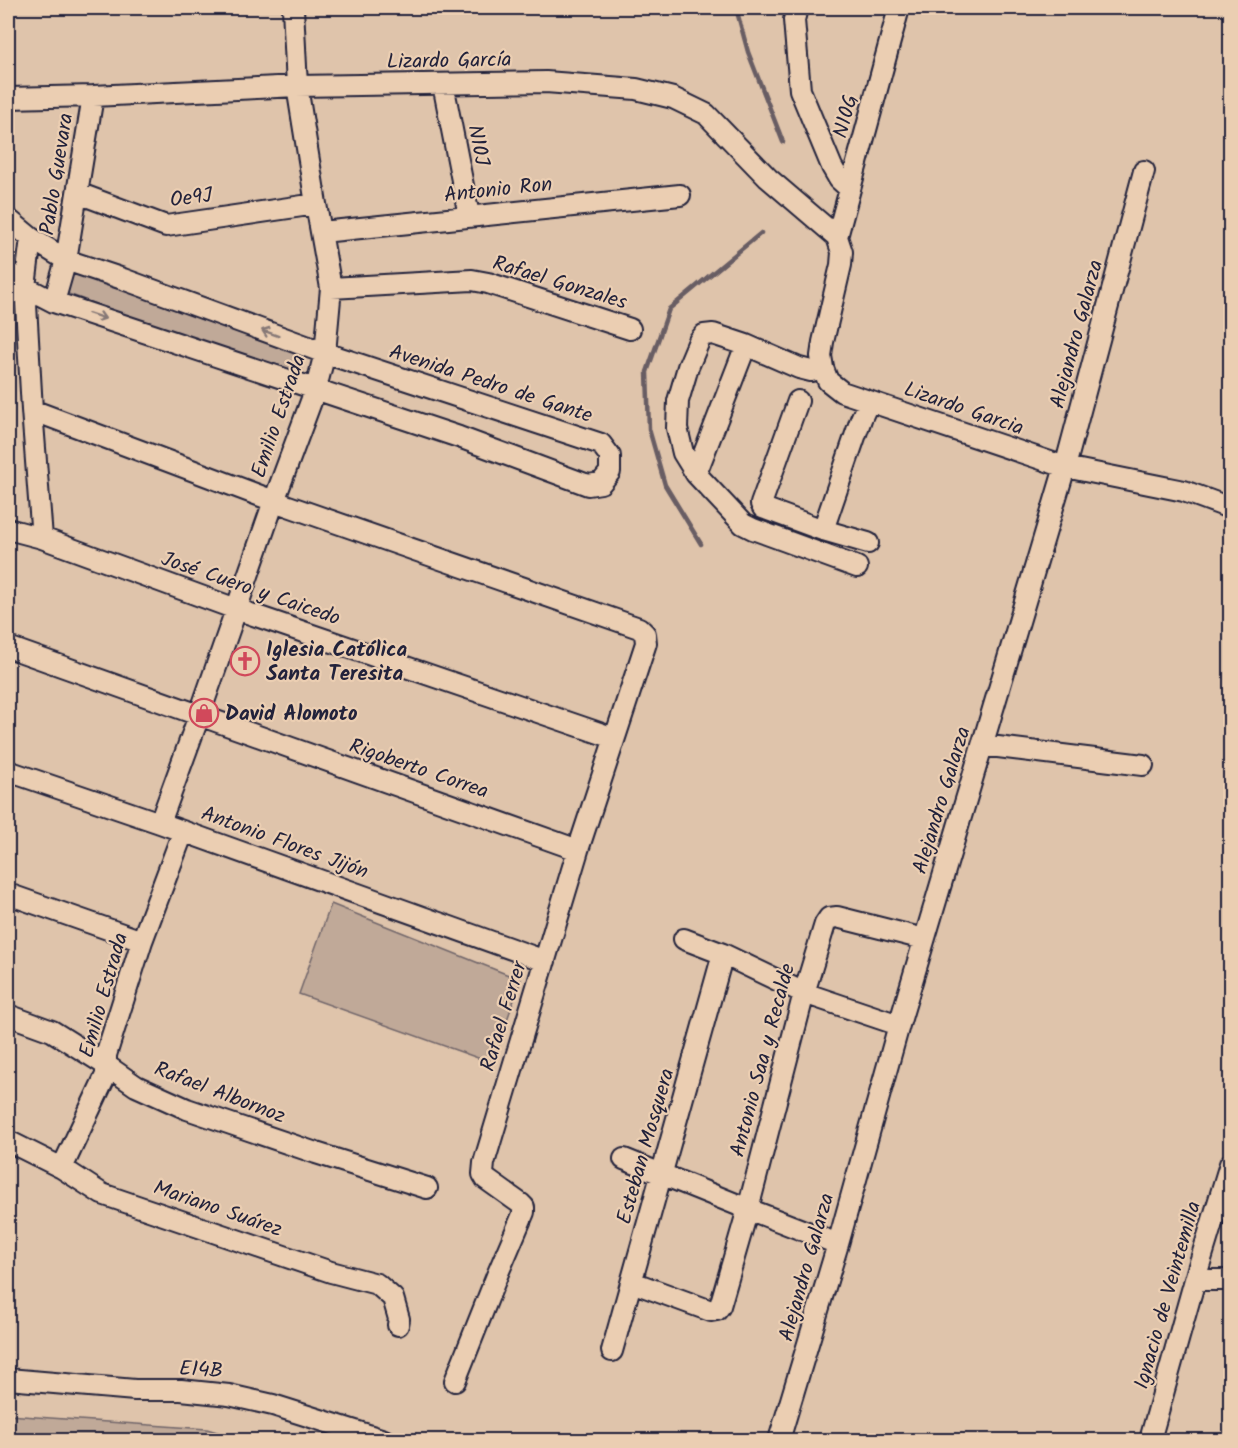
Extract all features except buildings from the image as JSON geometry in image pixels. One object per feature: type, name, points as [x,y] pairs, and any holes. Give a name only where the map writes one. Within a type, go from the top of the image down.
[{"type":"street","name":"Emilio Estrada","points":[[160,823],[316,388],[325,353],[331,288],[297,86],[293,8]]},
{"type":"street","points":[[797,8],[794,20],[800,90],[832,167],[839,179],[850,189]]},
{"type":"street","name":"N10G","points":[[837,237],[898,8]]},
{"type":"street","name":"Lizardo García","points":[[8,98],[297,86],[546,82],[636,89],[673,98],[706,114],[768,178],[837,237]]},
{"type":"street","name":"N10J","points":[[443,84],[468,216]]},
{"type":"street","name":"Pablo Guevara","points":[[54,302],[66,260],[93,96]]},
{"type":"street","name":"Alejandro Galarza","points":[[779,1440],[838,1244],[924,939],[1065,467],[1144,171]]},
{"type":"street","name":"Oe9J","points":[[78,192],[166,226],[316,204]]},
{"type":"street","name":"Antonio Ron","points":[[322,231],[680,195]]},
{"type":"street","name":"Avenida Pedro de Gante","points":[[8,219],[31,238],[66,260],[325,353],[601,444],[610,456],[610,472],[601,483],[588,484],[316,388],[54,302],[25,287],[8,272]]},
{"type":"street","points":[[837,237],[842,252],[841,266],[823,342],[821,356],[823,368],[811,371],[799,368],[746,345],[713,334],[704,336],[699,341],[688,366],[678,401],[677,428],[683,453],[696,474],[743,524],[857,567]]},
{"type":"street","name":"Pablo Guevara","points":[[31,238],[25,287],[42,538]]},
{"type":"street","name":"Rafael Gonzales","points":[[331,288],[472,280],[488,283],[630,329]]},
{"type":"street","points":[[696,474],[746,345]]},
{"type":"street","name":"Lizardo Garcia","points":[[823,368],[828,381],[842,392],[1065,467],[1184,491],[1230,508]]},
{"type":"street","points":[[798,401],[761,506],[823,530],[868,543]]},
{"type":"street","points":[[823,530],[869,401]]},
{"type":"street","points":[[32,410],[274,501]]},
{"type":"street","name":"Rafael Ferrer","points":[[274,501],[639,628],[645,634],[646,643],[578,850],[483,1168],[486,1179],[521,1204],[524,1212],[455,1381]]},
{"type":"street","name":"José Cuero y Caicedo","points":[[8,529],[42,538],[236,609],[614,738]]},
{"type":"street","name":"Rigoberto Correa","points":[[8,647],[578,850]]},
{"type":"street","points":[[982,745],[1143,765]]},
{"type":"street","name":"Antonio Flores Jijón","points":[[8,771],[545,961]]},
{"type":"street","name":"Emilio Estrada","points":[[62,1168],[106,1075],[106,1055],[142,942],[183,832]]},
{"type":"street","points":[[8,894],[142,942]]},
{"type":"street","name":"Antonio Saa y Recalde","points":[[632,1282],[711,1311],[717,1310],[720,1306],[748,1209],[804,993],[825,924],[829,918],[837,917],[924,939]]},
{"type":"street","points":[[684,939],[723,954],[804,993],[899,1025]]},
{"type":"street","name":"Esteban Mosquera","points":[[612,1351],[723,954]]},
{"type":"street","name":"Rafael Albornoz","points":[[8,1015],[52,1031],[136,1086],[188,1109],[427,1188]]},
{"type":"street","name":"Mariano Suárez","points":[[8,1142],[62,1168],[102,1194],[331,1272],[377,1284],[393,1298],[399,1318],[398,1324]]},
{"type":"street","points":[[624,1159],[838,1244]]},
{"type":"street","name":"Ignacio de Veintemilla","points":[[1150,1440],[1230,1164]]},
{"type":"street","points":[[1196,1280],[1230,1280]]},
{"type":"street","name":"E14B","points":[[8,1379],[135,1390],[181,1390],[229,1395],[273,1405],[384,1440]]},
{"type":"shaded area","points":[[74,268],[305,353],[300,380],[66,293]]},
{"type":"shaded area","points":[[331,904],[521,980],[492,1063],[299,994]]},
{"type":"shaded area","points":[[8,1415],[207,1429],[244,1440],[8,1440]]},
{"type":"waterway","points":[[736,8],[748,52],[783,142]]},
{"type":"waterway","points":[[701,544],[665,485],[649,429],[647,372],[669,309],[761,233]]},
{"type":"place","name":"Iglesia Católica Santa Teresita","points":[[245,661]]},
{"type":"place","name":"David Alomoto","points":[[204,713]]}]
